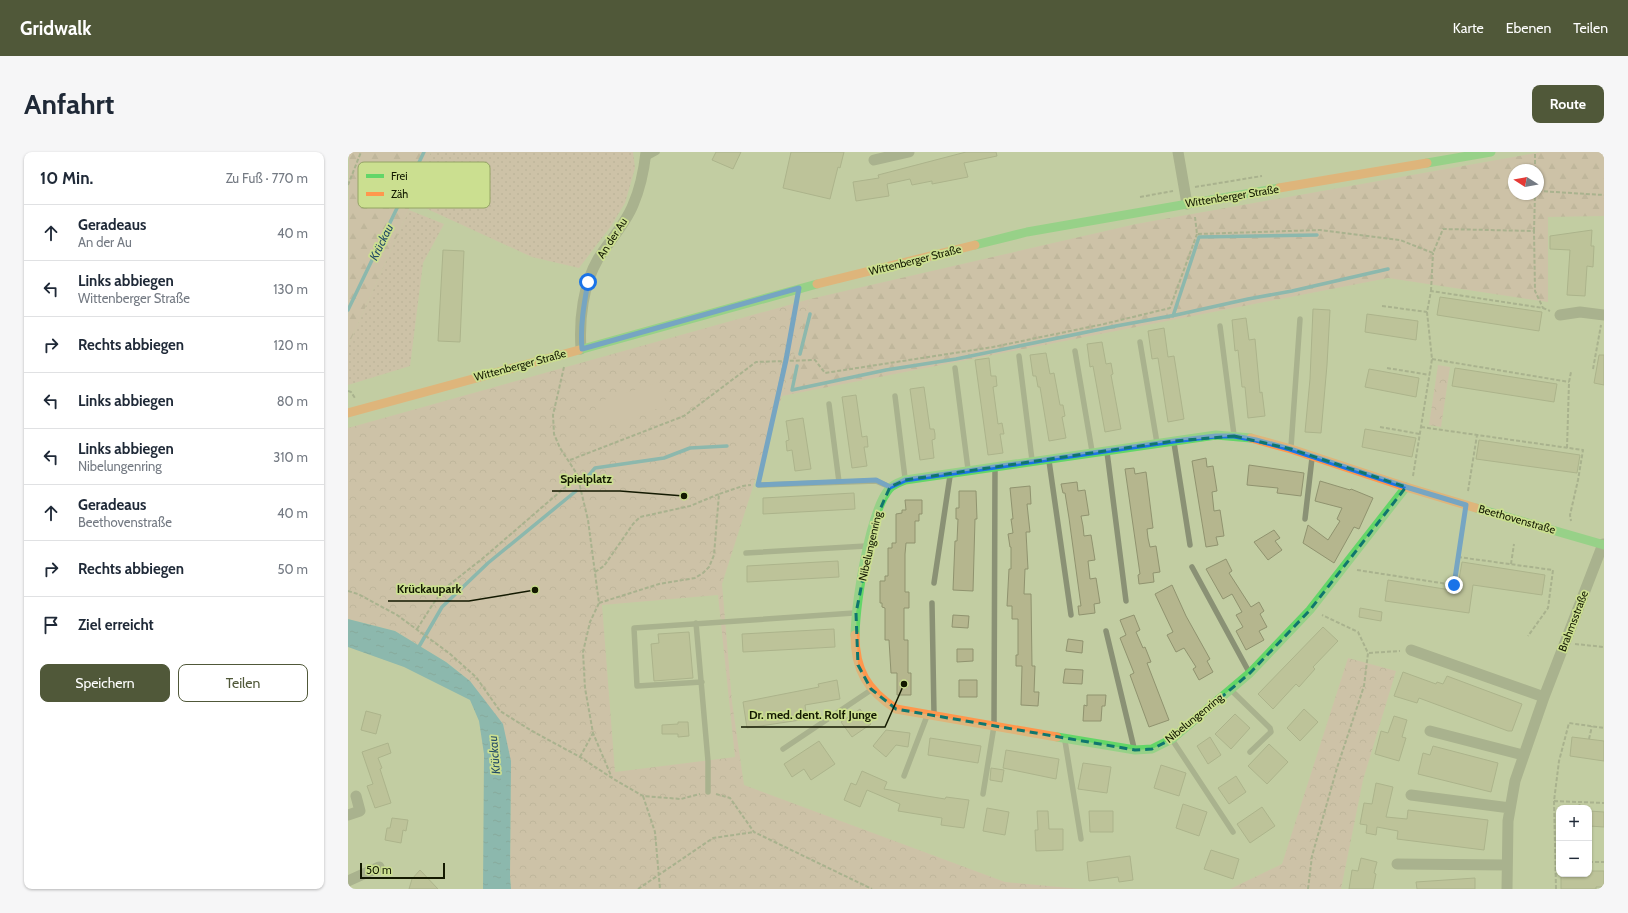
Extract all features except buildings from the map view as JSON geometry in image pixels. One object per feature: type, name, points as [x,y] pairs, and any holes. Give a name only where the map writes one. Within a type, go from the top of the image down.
[{"type":"street","points":[[874,160],[909,152]]},
{"type":"street","points":[[1178,152],[1190,203]]},
{"type":"street","name":"Wittenberger Straße","points":[[348,413],[799,288],[1027,232],[1491,152]]},
{"type":"street","name":"An der Au","points":[[582,349],[580,335],[582,312],[588,282],[598,260],[633,206],[644,169],[646,155]]},
{"type":"street","points":[[1560,315],[1580,312],[1603,315]]},
{"type":"street","points":[[890,487],[905,480],[1092,454],[1157,443],[1216,436],[1234,436],[1290,449],[1406,487]]},
{"type":"street","name":"Nibelungenring","points":[[890,487],[880,505],[868,546],[856,613],[855,638],[858,665],[864,678],[882,701],[896,709],[931,716],[1135,750],[1152,749],[1172,739],[1250,673],[1310,610],[1406,487]]},
{"type":"street","name":"Beethovenstraße","points":[[1406,487],[1603,544]]},
{"type":"street","name":"Brahmsstraße","points":[[1507,889],[1508,821],[1515,781],[1544,698],[1603,544]]},
{"type":"street","points":[[1411,650],[1544,698]]},
{"type":"street","points":[[1430,731],[1523,755]]},
{"type":"street","points":[[1411,795],[1510,808]]},
{"type":"street","points":[[348,815],[360,811],[356,796]]},
{"type":"street","points":[[1397,864],[1507,865]]},
{"type":"street","points":[[348,882],[379,867]]},
{"type":"lane","points":[[646,155],[657,152]]},
{"type":"lane","points":[[1290,449],[1300,320]]},
{"type":"lane","points":[[1220,326],[1234,436]]},
{"type":"lane","points":[[1140,342],[1157,443]]},
{"type":"lane","points":[[1075,351],[1092,454]]},
{"type":"lane","points":[[1019,356],[1032,462]]},
{"type":"lane","points":[[955,368],[968,471]]},
{"type":"lane","points":[[895,396],[905,480]]},
{"type":"lane","points":[[829,404],[839,482]]},
{"type":"lane","points":[[1174,441],[1190,545]]},
{"type":"lane","points":[[1107,451],[1126,600]]},
{"type":"lane","points":[[1305,519],[1312,456]]},
{"type":"lane","points":[[1048,460],[1070,616]]},
{"type":"lane","points":[[983,794],[994,726],[995,467]]},
{"type":"lane","points":[[934,583],[951,474]]},
{"type":"lane","points":[[758,485],[876,480],[890,487]]},
{"type":"lane","points":[[746,552],[868,546]]},
{"type":"lane","points":[[1192,567],[1250,673]]},
{"type":"lane","points":[[904,776],[931,716],[932,603]]},
{"type":"lane","points":[[702,682],[637,686],[634,628],[856,613]]},
{"type":"lane","points":[[696,623],[702,682],[708,792]]},
{"type":"lane","points":[[1106,631],[1135,750]]},
{"type":"lane","points":[[783,749],[872,689]]},
{"type":"lane","points":[[1231,689],[1270,728],[1271,732],[1269,735],[1250,752]]},
{"type":"lane","points":[[1065,739],[1081,839]]},
{"type":"lane","points":[[1172,739],[1233,832]]},
{"type":"path","points":[[348,185],[361,152]]},
{"type":"path","points":[[1534,164],[1535,152]]},
{"type":"path","points":[[1544,190],[1604,195]]},
{"type":"path","points":[[1534,200],[1535,291],[1543,308]]},
{"type":"path","points":[[570,460],[684,416],[756,362],[815,360],[825,373],[993,347],[1104,324],[1170,308],[1197,234],[1190,203]]},
{"type":"path","points":[[1406,487],[1413,478],[1430,375],[1432,359],[1427,312],[1431,291],[1433,253],[1443,228],[1534,231]]},
{"type":"path","points":[[1197,234],[1320,230],[1400,240],[1433,253]]},
{"type":"path","points":[[595,572],[604,566],[633,524],[640,517],[690,506],[743,486],[758,485],[786,360],[799,288]]},
{"type":"path","points":[[1431,291],[1543,308],[1560,315]]},
{"type":"path","points":[[1382,306],[1427,312]]},
{"type":"path","points":[[1593,369],[1603,315]]},
{"type":"path","points":[[567,352],[553,415],[554,434],[560,448],[570,460],[577,474],[588,520],[599,603],[590,622],[583,652],[585,688],[593,733],[612,778]]},
{"type":"path","points":[[1432,359],[1569,382]]},
{"type":"path","points":[[1387,368],[1430,375]]},
{"type":"path","points":[[1567,448],[1569,382],[1571,372]]},
{"type":"path","points":[[348,391],[351,392],[357,401]]},
{"type":"path","points":[[1380,427],[1420,434]]},
{"type":"path","points":[[1421,428],[1583,450],[1570,515],[1574,536]]},
{"type":"path","points":[[1342,568],[1454,585],[1476,435]]},
{"type":"path","points":[[417,630],[445,588],[482,559],[569,484],[577,474]]},
{"type":"path","points":[[599,603],[659,584],[695,578],[703,573],[709,567],[714,555],[719,494]]},
{"type":"path","points":[[1511,564],[1514,544]]},
{"type":"path","points":[[1458,557],[1553,570],[1548,608],[1528,636]]},
{"type":"path","points":[[348,591],[358,594],[397,615],[449,653],[476,677],[500,711],[532,731],[580,756],[612,778],[643,796],[681,799],[708,792],[730,798],[754,832],[872,889]]},
{"type":"path","points":[[1308,889],[1314,848],[1337,768],[1364,686],[1368,653],[1358,632],[1310,610]]},
{"type":"path","points":[[1565,642],[1604,648]]},
{"type":"path","points":[[1368,653],[1411,650]]},
{"type":"path","points":[[1556,889],[1554,801],[1559,762],[1569,723],[1604,728]]},
{"type":"path","points":[[1590,739],[1592,726]]},
{"type":"path","points":[[580,756],[593,733]]},
{"type":"path","points":[[643,796],[655,832],[660,889]]},
{"type":"path","points":[[1554,801],[1604,803]]},
{"type":"path","points":[[638,889],[713,838],[754,832]]},
{"type":"path","points":[[1592,862],[1604,862]]},
{"type":"highlighted area","points":[[1234,436],[1291,449],[1406,487],[1310,610],[1250,673],[1172,739],[1152,749],[1135,750],[896,709],[871,689],[858,665],[856,613],[874,523],[890,487],[905,480],[1174,441]]},
{"type":"green space","points":[[349,152],[431,152],[427,162],[358,162],[358,208],[409,208],[348,346]]},
{"type":"green space","points":[[431,152],[633,152],[635,168],[625,203],[611,226],[579,268],[532,257],[425,208],[490,208],[490,162],[427,162]]},
{"type":"green space","points":[[1541,152],[1604,152],[1604,216],[1548,217],[1548,302],[1388,278],[782,396],[810,299],[1136,224]]},
{"type":"green space","points":[[409,210],[444,224],[423,263],[410,366],[348,385],[348,346]]},
{"type":"green space","points":[[810,299],[782,396],[722,584],[732,702],[744,785],[1005,882],[1081,889],[511,889],[511,761],[470,681],[446,662],[395,631],[348,619],[348,428]],"holes":[[[718,595],[735,757],[615,772],[602,605]]]},
{"type":"green space","points":[[1438,365],[1450,367],[1441,427],[1429,425]]},
{"type":"green space","points":[[659,382],[667,405],[602,428],[594,403]]},
{"type":"green space","points":[[1348,658],[1396,671],[1363,780],[1341,889],[1230,889],[1282,864]]},
{"type":"water","points":[[348,619],[395,631],[446,662],[470,681],[503,724],[511,761],[511,889],[483,889],[484,754],[479,721],[470,700],[404,667],[348,647]]},
{"type":"waterway","name":"Krückau","points":[[419,162],[424,152]]},
{"type":"waterway","name":"Krückau","points":[[348,310],[397,208]]},
{"type":"waterway","points":[[1173,316],[1199,237],[1317,235]]},
{"type":"waterway","points":[[797,366],[792,390],[886,370],[956,359],[1176,315],[1388,269]]},
{"type":"waterway","points":[[800,354],[810,314]]},
{"type":"waterway","points":[[584,481],[595,468],[664,458],[690,448],[727,446]]},
{"type":"waterway","points":[[417,650],[442,607],[488,563],[576,491]]},
{"type":"traffic: fast","points":[[1427,163],[1491,152]]},
{"type":"traffic: fast","points":[[975,245],[1027,232],[1279,188]]},
{"type":"traffic: fast","points":[[579,350],[817,284]]},
{"type":"traffic: fast","points":[[855,635],[861,581],[875,517],[889,489],[897,483],[905,480],[1216,435],[1251,438]]},
{"type":"traffic: fast","points":[[1057,737],[1135,750],[1152,749],[1172,739],[1250,673],[1310,610],[1406,487]]},
{"type":"traffic: fast","points":[[1476,508],[1604,545]]},
{"type":"traffic: slow","points":[[1279,188],[1427,163]]},
{"type":"traffic: slow","points":[[817,284],[975,245]]},
{"type":"traffic: slow","points":[[348,413],[579,350]]},
{"type":"traffic: slow","points":[[1251,438],[1291,449],[1406,487],[1476,508]]},
{"type":"traffic: slow","points":[[855,635],[857,659],[860,669],[870,686],[877,694],[896,709],[1057,737]]},
{"type":"place","name":"Spielplatz","points":[[684,496]]},
{"type":"place","name":"Krückaupark","points":[[535,590]]},
{"type":"place","name":"Dr. med. dent. Rolf Junge","points":[[904,684]]},
{"type":"route","points":[[588,282],[582,312],[580,335],[582,349],[799,288],[786,360],[758,485],[876,480],[890,487],[905,480],[1174,441],[1216,436],[1234,436],[1290,449],[1466,505],[1454,585]]}]
